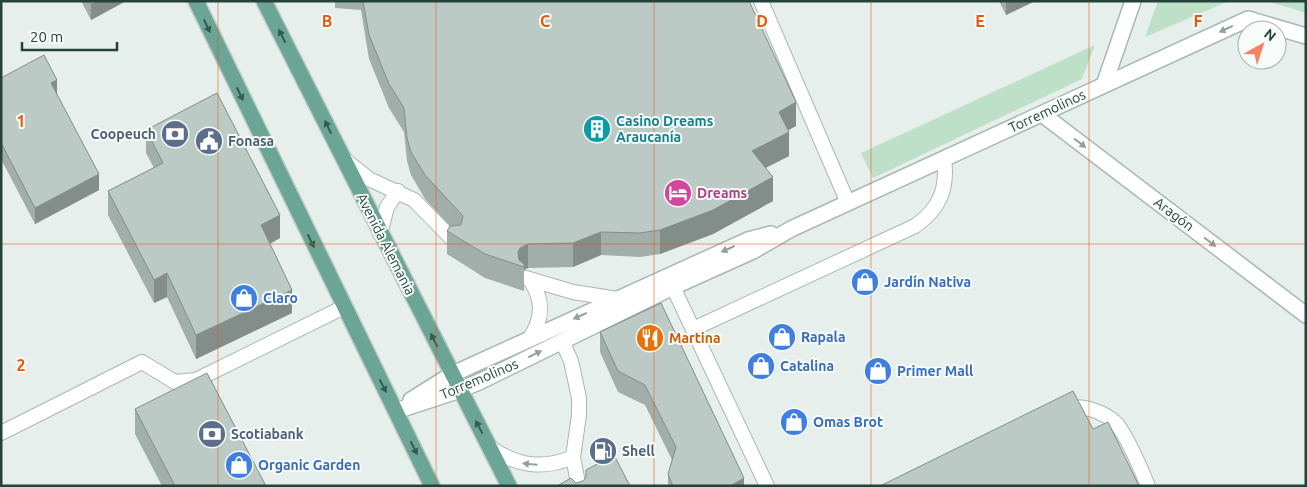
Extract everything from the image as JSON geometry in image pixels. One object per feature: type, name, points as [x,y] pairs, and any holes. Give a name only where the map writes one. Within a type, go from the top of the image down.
[{"type":"main road","points":[[196,1],[432,486]]},
{"type":"main road","name":"Avenida Alemania","points":[[264,1],[451,375],[509,486]]},
{"type":"street","points":[[1104,85],[1133,1]]},
{"type":"street","name":"Torremolinos","points":[[396,411],[460,390],[673,287],[753,251],[791,229],[1248,19],[1306,36]]},
{"type":"street","name":"Aragón","points":[[1042,114],[1306,315]]},
{"type":"street","name":"Torremolinos","points":[[396,411],[451,375],[529,339],[748,240],[791,229]]},
{"type":"lane","points":[[761,1],[848,203]]},
{"type":"lane","points":[[343,158],[369,179],[414,200],[455,242]]},
{"type":"lane","points":[[693,329],[915,226],[932,212],[940,200],[946,174],[944,159]]},
{"type":"lane","points":[[380,234],[388,207],[398,191]]},
{"type":"lane","points":[[529,339],[540,320],[541,308],[540,298],[528,279],[573,292],[618,299]]},
{"type":"lane","points":[[673,287],[767,486]]},
{"type":"lane","points":[[1,433],[142,362],[175,382],[196,380],[344,308]]},
{"type":"lane","points":[[562,341],[571,361],[579,398],[579,415],[573,457],[578,483]]},
{"type":"lane","points":[[1054,415],[1072,406],[1087,407],[1120,428],[1148,486]]},
{"type":"lane","points":[[490,448],[506,459],[525,464],[544,465],[573,457]]},
{"type":"green space","points":[[1158,1],[1229,1],[1145,37]]},
{"type":"green space","points":[[1268,1],[1306,1],[1306,13]]},
{"type":"green space","points":[[1095,45],[1082,79],[873,178],[861,153]]},
{"type":"building","name":"Casino Dreams Araucanía","points":[[363,1],[749,1],[796,102],[779,112],[789,132],[752,151],[773,177],[713,210],[660,230],[640,233],[601,232],[573,243],[528,244],[520,248],[518,252],[519,260],[524,264],[524,267],[485,254],[447,231],[450,226],[461,225],[463,216],[425,175],[411,152],[407,138],[404,108],[389,84],[369,35]]},
{"type":"building","points":[[44,55],[57,80],[51,83],[99,174],[35,208],[1,143],[1,78]]},
{"type":"building","points":[[217,93],[280,215],[261,225],[292,290],[196,335],[167,273],[154,280],[108,191],[163,163],[146,130]]},
{"type":"building","points":[[661,303],[744,478],[730,486],[673,486],[668,474],[676,447],[645,385],[618,371],[600,332]]},
{"type":"building","points":[[207,373],[266,486],[175,486],[135,409]]},
{"type":"building","points":[[1073,391],[1093,429],[1108,422],[1139,486],[880,486]]},
{"type":"building","points":[[614,455],[630,486],[557,486],[571,478],[576,483],[583,481],[586,477],[586,470]]},
{"type":"place","name":"Casino Dreams Araucanía","points":[[597,129]]},
{"type":"place","name":"Coopeuch","points":[[175,134]]},
{"type":"place","name":"Fonasa","points":[[209,141]]},
{"type":"place","name":"Dreams","points":[[678,193]]},
{"type":"place","name":"Jardín Nativa","points":[[865,282]]},
{"type":"place","name":"Claro","points":[[244,298]]},
{"type":"place","name":"Rapala","points":[[782,337]]},
{"type":"place","name":"Martina","points":[[650,338]]},
{"type":"place","name":"Catalina","points":[[761,366]]},
{"type":"place","name":"Primer Mall","points":[[878,371]]},
{"type":"place","name":"Omas Brot","points":[[794,422]]},
{"type":"place","name":"Scotiabank","points":[[212,434]]},
{"type":"place","name":"Shell","points":[[603,451]]},
{"type":"place","name":"Organic Garden","points":[[239,465]]}]
